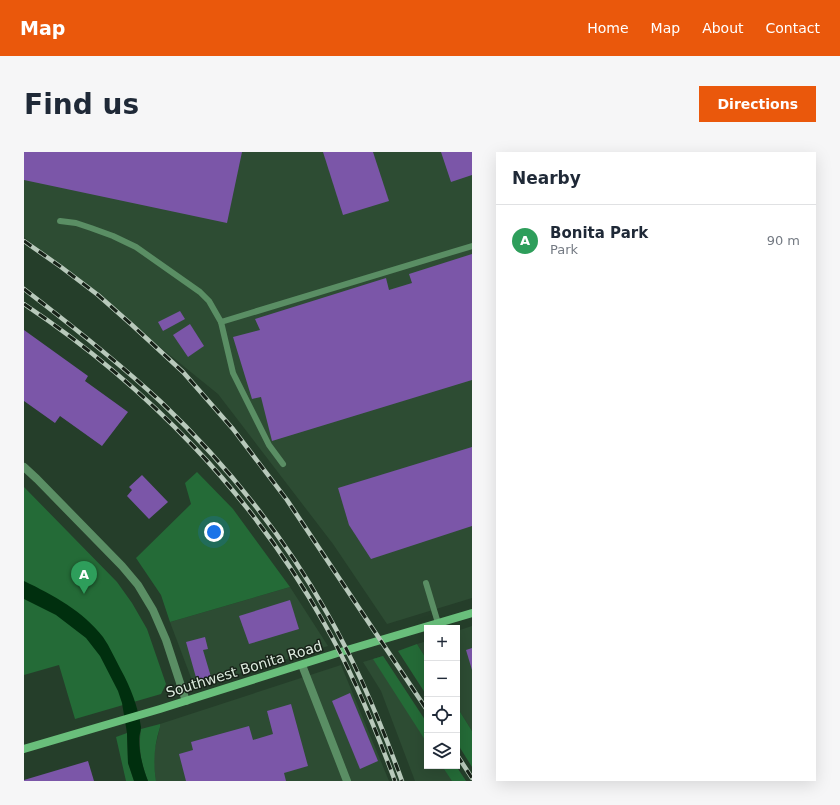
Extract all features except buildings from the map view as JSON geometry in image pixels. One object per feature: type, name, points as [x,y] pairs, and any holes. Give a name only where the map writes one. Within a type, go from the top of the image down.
[{"type":"main road","name":"Southwest Bonita Road","points":[[24,749],[472,613]]},
{"type":"street","points":[[24,467],[37,478],[122,566],[138,585],[153,610],[166,640],[186,701]]},
{"type":"street","points":[[302,665],[347,781]]},
{"type":"lane","points":[[60,221],[91,228],[136,247],[200,292],[209,302],[221,322],[233,373],[269,444],[282,464]]},
{"type":"lane","points":[[221,322],[472,246]]},
{"type":"lane","points":[[426,583],[438,623]]},
{"type":"shaded area","points":[[24,152],[472,152],[472,598],[387,624],[333,544],[218,394],[24,237]]},
{"type":"shaded area","points":[[197,472],[233,509],[290,587],[170,622],[161,595],[136,558],[191,504],[185,483]]},
{"type":"shaded area","points":[[24,487],[117,582],[132,603],[147,629],[166,684],[161,694],[75,719],[59,665],[24,675]]},
{"type":"shaded area","points":[[24,581],[67,604],[86,619],[106,641],[134,698],[141,727],[139,744],[143,766],[148,781],[134,781],[128,763],[127,733],[122,703],[118,691],[100,656],[86,638],[56,615],[24,599]]},
{"type":"shaded area","points":[[290,587],[328,646],[200,686],[193,683],[170,622]]},
{"type":"shaded area","points":[[472,626],[472,731],[460,712],[460,630]]},
{"type":"shaded area","points":[[424,642],[424,655],[417,644]]},
{"type":"shaded area","points":[[417,644],[424,655],[424,691],[398,651]]},
{"type":"shaded area","points":[[383,656],[424,718],[424,769],[458,769],[466,781],[415,781],[381,691],[363,662]]},
{"type":"shaded area","points":[[383,656],[424,718],[424,738],[373,659]]},
{"type":"shaded area","points":[[341,665],[389,781],[156,781],[154,752],[160,724]]},
{"type":"shaded area","points":[[460,712],[472,731],[472,767],[460,748]]},
{"type":"shaded area","points":[[160,724],[155,754],[156,781],[148,781],[141,755],[141,729]]},
{"type":"shaded area","points":[[127,733],[128,763],[134,781],[126,781],[116,737]]},
{"type":"shaded area","points":[[444,769],[458,769],[466,781],[452,781]]},
{"type":"railway","points":[[24,241],[98,295],[132,325],[183,372],[233,429],[287,500],[424,706]]},
{"type":"railway","points":[[24,289],[94,344],[161,402],[208,450],[272,528],[310,584],[349,654],[386,738],[402,781]]},
{"type":"railway","points":[[24,304],[113,370],[154,407],[193,446],[230,487],[264,530],[295,576],[345,661],[363,700],[395,781]]},
{"type":"railway","points":[[460,760],[472,778]]},
{"type":"place","name":"Bonita Park","points":[[84,594]]}]
